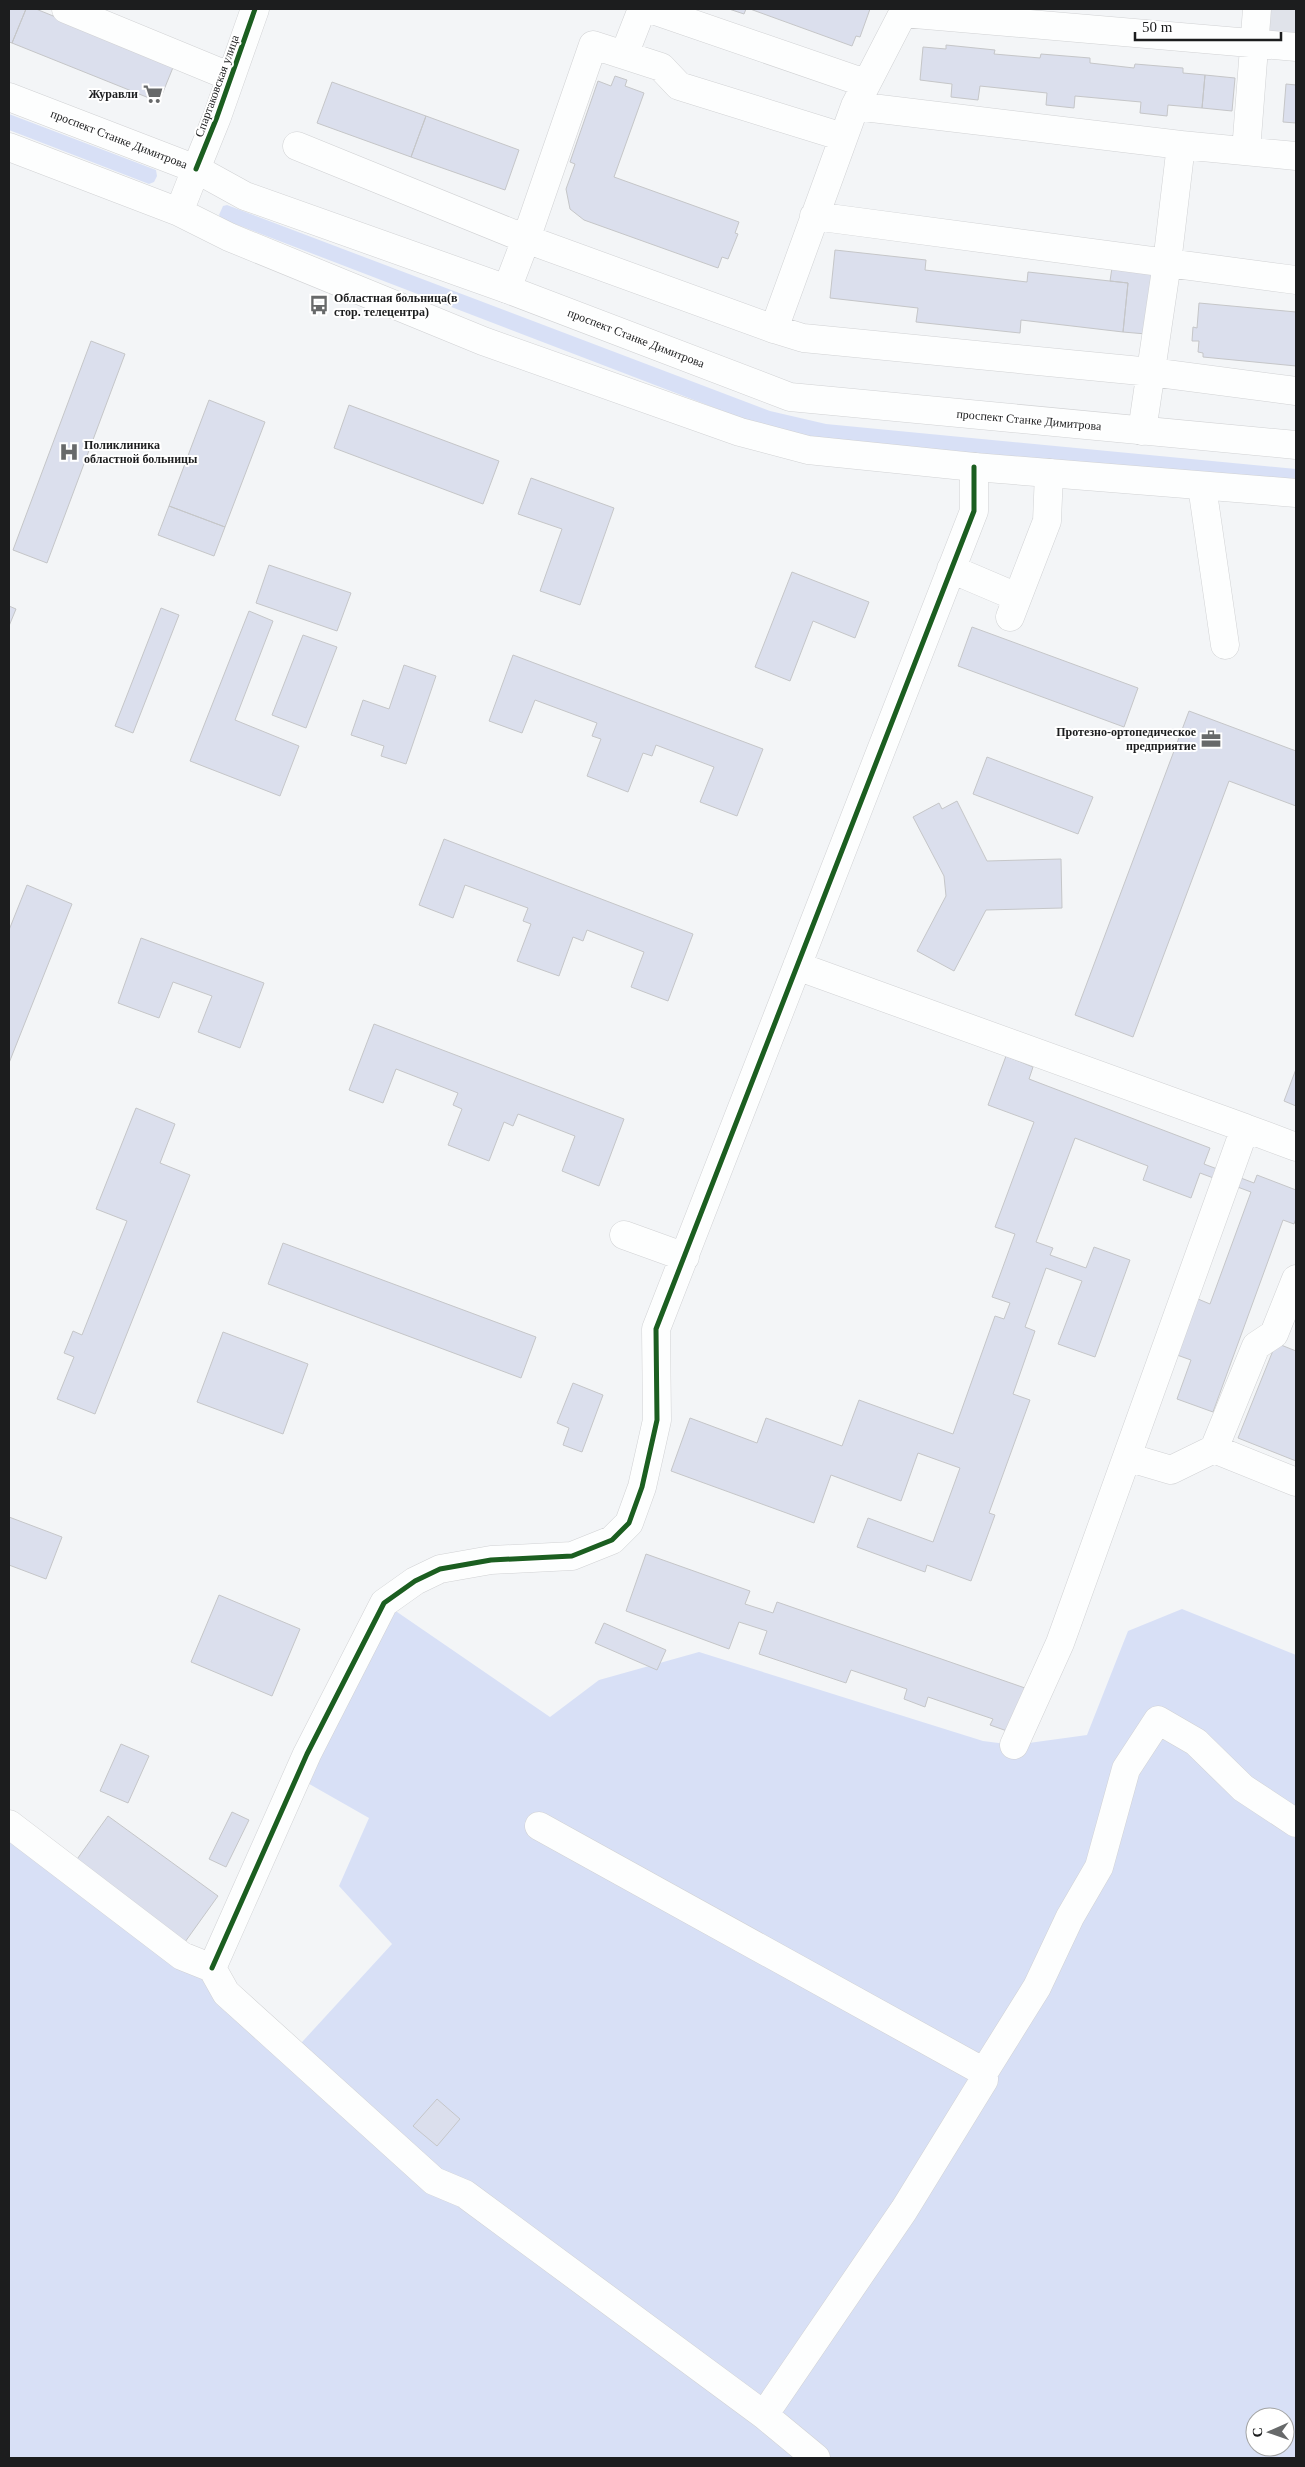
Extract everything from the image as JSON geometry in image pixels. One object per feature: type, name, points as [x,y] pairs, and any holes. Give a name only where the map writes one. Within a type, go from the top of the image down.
[{"type":"main road","points":[[66,9],[125,20],[231,77]]},
{"type":"main road","name":"Спартаковская улица","points":[[179,212],[255,9]]},
{"type":"main road","points":[[624,55],[642,9]]},
{"type":"main road","points":[[650,9],[860,94],[1181,145],[1296,156]]},
{"type":"main road","points":[[1246,151],[1257,9]]},
{"type":"main road","points":[[774,328],[860,94],[904,11],[1296,47]]},
{"type":"main road","points":[[507,288],[526,239],[593,45],[661,67],[679,86],[843,137]]},
{"type":"main road","name":"проспект Станке Димитрова","points":[[9,97],[196,169],[245,196],[507,288],[790,397],[1296,445]]},
{"type":"main road","points":[[1142,431],[1167,262],[1181,145]]},
{"type":"main road","points":[[297,146],[526,239],[802,338],[1151,372],[1296,391]]},
{"type":"main road","points":[[9,147],[179,212],[229,237],[483,341],[740,432],[808,450],[974,467],[1296,493]]},
{"type":"main road","points":[[814,216],[1296,280]]},
{"type":"main road","points":[[212,1968],[307,1754],[384,1603],[414,1581],[440,1568],[491,1560],[572,1556],[612,1540],[629,1523],[642,1487],[657,1420],[656,1330],[974,510],[974,467]]},
{"type":"main road","points":[[951,569],[1013,607],[1047,521],[1049,473]]},
{"type":"main road","points":[[1202,486],[1225,645]]},
{"type":"main road","points":[[797,966],[1296,1147]]},
{"type":"main road","points":[[1014,1745],[1060,1643],[1245,1128]]},
{"type":"main road","points":[[624,1235],[685,1257]]},
{"type":"main road","points":[[1127,1457],[1171,1470],[1214,1449],[1256,1346],[1288,1326],[1296,1279]]},
{"type":"main road","points":[[1214,1449],[1296,1482]]},
{"type":"main road","points":[[764,2415],[904,2210],[984,2080],[984,2072],[1037,1987],[1070,1918],[1098,1867],[1126,1769],[1158,1720],[1196,1742],[1244,1788],[1296,1823]]},
{"type":"main road","points":[[9,1824],[182,1956],[212,1968],[226,1993],[434,2181],[465,2194],[764,2415],[816,2458]]},
{"type":"main road","points":[[538,1826],[984,2072]]},
{"type":"shaded area","points":[[1265,9],[1296,9],[1296,36],[1263,33]]},
{"type":"shaded area","points":[[9,114],[156,170],[157,176],[154,182],[149,184],[9,130]]},
{"type":"shaded area","points":[[227,205],[770,411],[826,424],[1296,469],[1296,486],[840,444],[775,431],[222,219],[219,215],[223,206]]},
{"type":"shaded area","points":[[384,1603],[550,1717],[599,1680],[699,1652],[983,1741],[1014,1745],[1087,1735],[1128,1631],[1182,1609],[1296,1655],[1296,2458],[9,2458],[9,1831],[182,1956],[292,2053],[392,1944],[339,1886],[369,1818],[297,1777]]},
{"type":"building","points":[[9,9],[26,9],[12,43],[9,42]]},
{"type":"building","points":[[26,9],[36,9],[174,65],[159,102],[12,43]]},
{"type":"building","points":[[729,9],[746,9],[744,14]]},
{"type":"building","points":[[750,9],[870,9],[860,37],[856,36],[852,46]]},
{"type":"building","points":[[946,45],[995,50],[994,54],[1040,58],[1041,54],[1090,58],[1090,63],[1134,68],[1135,64],[1183,68],[1183,73],[1205,75],[1202,108],[1168,105],[1167,116],[1140,113],[1141,102],[1075,96],[1074,108],[1046,105],[1047,93],[980,86],[978,100],[951,97],[952,84],[920,80],[923,47],[946,49]]},
{"type":"building","points":[[1205,75],[1235,78],[1232,111],[1202,108]]},
{"type":"building","points":[[615,76],[627,80],[625,86],[644,93],[614,177],[739,222],[735,233],[738,234],[728,259],[722,257],[718,268],[584,220],[570,209],[566,189],[575,164],[570,162],[598,81],[611,86]]},
{"type":"building","points":[[332,82],[426,116],[411,157],[317,123]]},
{"type":"building","points":[[1286,84],[1296,85],[1296,123],[1283,122]]},
{"type":"building","points":[[426,116],[519,150],[505,190],[411,157]]},
{"type":"building","points":[[835,250],[926,260],[925,270],[1027,282],[1028,272],[1128,283],[1123,332],[1021,320],[1020,333],[916,322],[918,308],[830,298]]},
{"type":"building","points":[[1113,261],[1153,266],[1146,334],[1123,332],[1128,283],[1110,281]]},
{"type":"building","points":[[1199,303],[1296,312],[1296,366],[1203,357],[1203,353],[1198,352],[1199,341],[1192,341],[1193,327],[1197,328]]},
{"type":"building","name":"Поликлиника областной больницы","points":[[91,341],[125,354],[47,563],[13,550]]},
{"type":"building","points":[[209,400],[265,422],[225,527],[169,506]]},
{"type":"building","points":[[349,405],[499,461],[483,504],[334,448]]},
{"type":"building","points":[[531,478],[614,508],[580,605],[540,591],[562,529],[518,514]]},
{"type":"building","points":[[169,506],[225,527],[214,556],[158,535]]},
{"type":"building","points":[[269,565],[351,593],[337,631],[256,603]]},
{"type":"building","points":[[792,572],[869,602],[855,638],[813,621],[790,681],[755,667]]},
{"type":"building","points":[[9,606],[16,609],[9,626]]},
{"type":"building","points":[[161,608],[179,615],[133,733],[115,726]]},
{"type":"building","points":[[249,611],[273,621],[235,720],[299,746],[280,796],[190,761]]},
{"type":"building","points":[[972,627],[1138,688],[1124,727],[958,666]]},
{"type":"building","points":[[303,635],[337,647],[306,728],[272,715]]},
{"type":"building","points":[[513,655],[763,749],[737,816],[700,802],[714,767],[656,745],[652,756],[643,753],[628,792],[587,776],[601,739],[592,736],[597,723],[535,700],[522,733],[489,721]]},
{"type":"building","points":[[404,665],[436,676],[406,764],[381,756],[384,746],[351,735],[363,700],[389,709]]},
{"type":"building","points":[[1189,711],[1296,751],[1296,806],[1229,781],[1133,1037],[1075,1015]]},
{"type":"building","points":[[987,757],[1093,797],[1078,834],[973,794]]},
{"type":"building","points":[[957,801],[987,861],[1061,859],[1062,908],[986,910],[954,971],[917,951],[946,896],[944,876],[913,817],[939,803],[942,809]]},
{"type":"building","points":[[444,839],[693,934],[668,1001],[631,987],[644,952],[587,930],[583,941],[573,937],[559,976],[517,961],[531,924],[523,921],[528,908],[465,885],[453,918],[419,905]]},
{"type":"building","points":[[27,885],[72,904],[9,1063],[9,930]]},
{"type":"building","points":[[141,938],[264,983],[240,1048],[198,1032],[212,996],[173,982],[159,1018],[118,1003]]},
{"type":"building","points":[[374,1024],[624,1119],[599,1186],[562,1171],[575,1136],[518,1114],[513,1126],[504,1122],[489,1161],[448,1145],[462,1109],[453,1105],[458,1093],[396,1069],[383,1103],[349,1090]]},
{"type":"building","points":[[1006,1056],[1033,1067],[1029,1079],[1210,1148],[1204,1164],[1254,1183],[1257,1175],[1296,1190],[1296,1218],[1294,1224],[1283,1220],[1213,1412],[1177,1399],[1191,1360],[1177,1355],[1198,1299],[1210,1304],[1251,1192],[1200,1173],[1191,1198],[1143,1180],[1148,1166],[1075,1138],[1036,1242],[1053,1248],[1050,1255],[1086,1268],[1094,1247],[1130,1260],[1095,1357],[1058,1344],[1082,1281],[1046,1268],[1025,1327],[1035,1331],[1013,1394],[1030,1400],[989,1513],[995,1515],[971,1581],[927,1565],[925,1572],[857,1547],[868,1518],[933,1542],[960,1468],[918,1453],[901,1501],[831,1475],[814,1523],[671,1471],[690,1418],[757,1443],[766,1418],[842,1446],[859,1400],[953,1434],[995,1316],[1004,1319],[1010,1303],[992,1297],[1015,1234],[995,1227],[1034,1122],[988,1105]]},
{"type":"building","points":[[1296,1069],[1296,1106],[1284,1101]]},
{"type":"building","points":[[136,1108],[175,1124],[160,1163],[190,1175],[95,1414],[57,1399],[74,1357],[64,1353],[73,1331],[82,1335],[127,1221],[96,1209]]},
{"type":"building","points":[[283,1243],[536,1337],[521,1378],[268,1284]]},
{"type":"building","points":[[223,1332],[308,1364],[283,1434],[197,1402]]},
{"type":"building","points":[[1276,1343],[1296,1351],[1296,1461],[1238,1438]]},
{"type":"building","points":[[573,1383],[603,1395],[582,1452],[563,1445],[569,1428],[557,1423]]},
{"type":"building","points":[[9,1517],[62,1537],[46,1579],[9,1565]]},
{"type":"building","points":[[646,1554],[750,1591],[745,1604],[773,1613],[777,1602],[1025,1688],[1010,1732],[990,1725],[993,1719],[928,1697],[925,1707],[904,1699],[907,1689],[851,1670],[846,1683],[759,1654],[767,1631],[739,1622],[729,1649],[626,1611]]},
{"type":"building","points":[[219,1595],[300,1629],[272,1696],[191,1662]]},
{"type":"building","points":[[604,1623],[666,1650],[657,1670],[595,1643]]},
{"type":"building","points":[[121,1744],[149,1756],[128,1803],[100,1791]]},
{"type":"building","points":[[232,1812],[249,1820],[226,1867],[209,1859]]},
{"type":"building","points":[[108,1816],[218,1896],[185,1942],[75,1862]]},
{"type":"building","points":[[437,2099],[460,2119],[437,2146],[413,2126]]},
{"type":"cycle path","points":[[196,169],[217,117],[255,9]]},
{"type":"cycle path","points":[[212,1968],[307,1754],[384,1603],[415,1581],[440,1569],[491,1560],[572,1556],[612,1540],[629,1523],[642,1487],[657,1420],[656,1329],[974,511],[974,467]]},
{"type":"place","name":"Журавли","points":[[153,94]]},
{"type":"place","name":"Областная больница(в стор. телецентра)","points":[[319,305]]},
{"type":"place","name":"Поликлиника областной больницы","points":[[69,452]]},
{"type":"place","name":"Протезно-ортопедическое предприятие","points":[[1211,739]]}]
